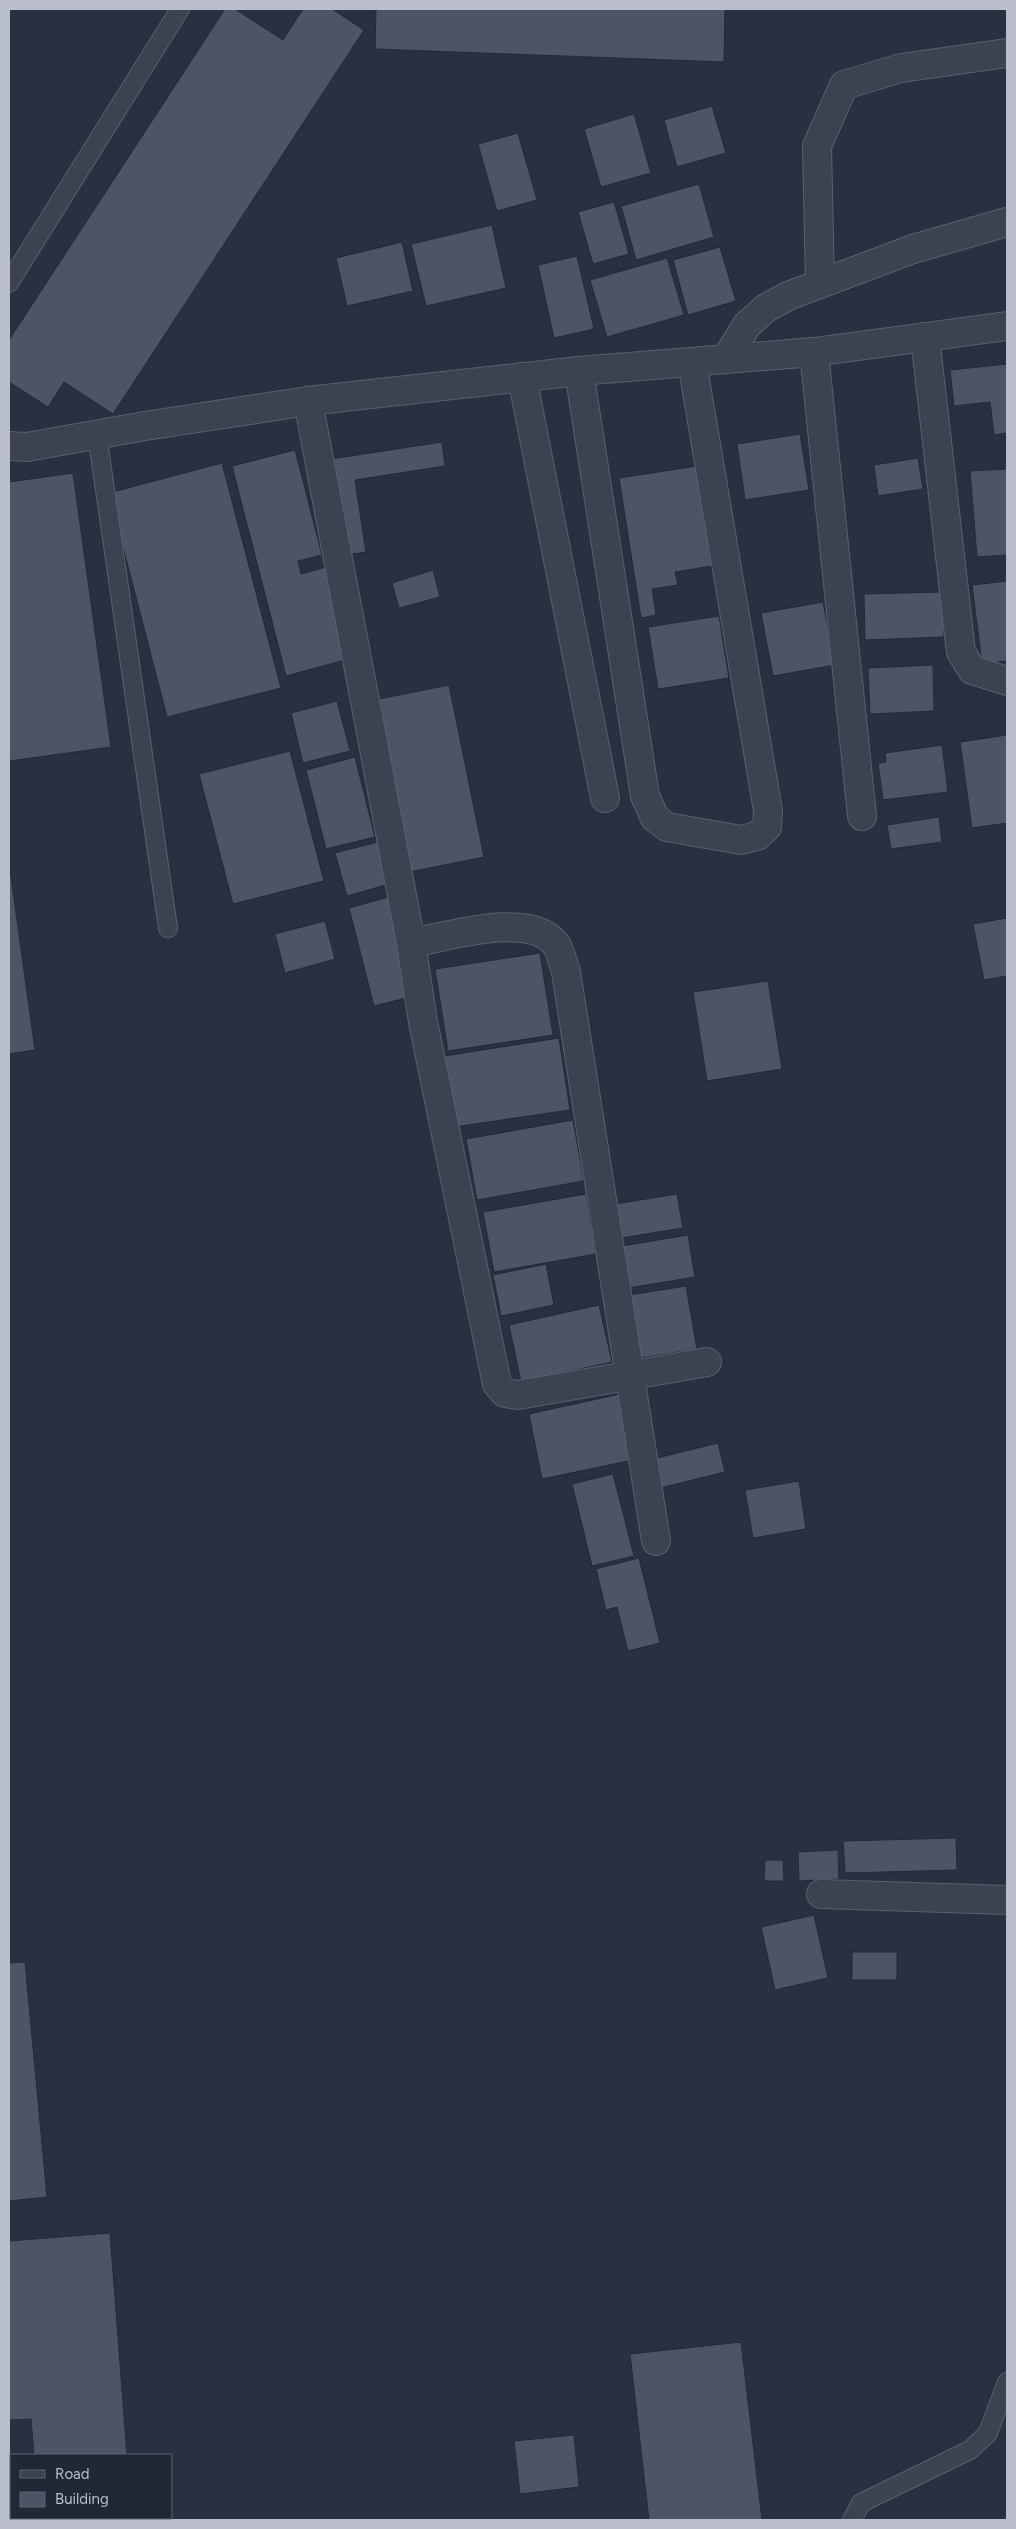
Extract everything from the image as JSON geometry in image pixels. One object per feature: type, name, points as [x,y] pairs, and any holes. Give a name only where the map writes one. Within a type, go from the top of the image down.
[{"type":"street","points":[[820,284],[817,146],[844,85],[901,68],[1007,53]]},
{"type":"street","points":[[726,359],[747,325],[766,308],[788,296],[913,250],[1007,222]]},
{"type":"street","points":[[9,446],[27,447],[97,434],[308,401],[579,371],[814,352],[1007,326]]},
{"type":"street","points":[[925,337],[961,652],[972,670],[1007,681]]},
{"type":"street","points":[[814,352],[862,816]]},
{"type":"street","points":[[579,371],[645,796],[655,818],[667,827],[741,840],[757,836],[767,827],[768,811],[692,362]]},
{"type":"street","points":[[522,377],[605,798]]},
{"type":"street","points":[[308,401],[411,944],[423,1022],[497,1384],[506,1393],[518,1395],[707,1362]]},
{"type":"street","points":[[411,944],[509,925],[534,928],[557,946],[566,972],[656,1540]]},
{"type":"street","points":[[821,1894],[1007,1900]]},
{"type":"lane","points":[[9,283],[180,9]]},
{"type":"lane","points":[[97,434],[168,928]]},
{"type":"lane","points":[[852,2520],[861,2503],[970,2450],[988,2433],[1007,2382]]},
{"type":"building","points":[[225,9],[235,9],[283,40],[303,9],[332,9],[364,30],[113,414],[64,382],[48,407],[9,382],[9,340]]},
{"type":"building","points":[[376,9],[725,9],[724,62],[375,49]]},
{"type":"building","points":[[712,106],[726,153],[677,167],[664,120]]},
{"type":"building","points":[[634,114],[651,173],[601,187],[584,129]]},
{"type":"building","points":[[518,133],[537,200],[497,211],[478,144]]},
{"type":"building","points":[[699,184],[714,237],[636,260],[621,206]]},
{"type":"building","points":[[614,202],[629,254],[593,264],[578,212]]},
{"type":"building","points":[[492,225],[506,288],[426,306],[411,244]]},
{"type":"building","points":[[402,242],[413,291],[347,306],[336,258]]},
{"type":"building","points":[[720,247],[736,301],[688,315],[673,260]]},
{"type":"building","points":[[577,256],[594,329],[554,338],[538,265]]},
{"type":"building","points":[[667,258],[684,315],[607,337],[590,280]]},
{"type":"building","points":[[1007,364],[1007,454],[1005,433],[994,435],[990,402],[954,406],[950,370]]},
{"type":"building","points":[[800,434],[809,490],[745,500],[737,444]]},
{"type":"building","points":[[442,442],[445,466],[355,480],[366,552],[346,555],[331,459]]},
{"type":"building","points":[[295,450],[322,555],[298,561],[301,574],[326,567],[349,659],[286,676],[232,466]]},
{"type":"building","points":[[918,458],[923,489],[878,496],[874,465]]},
{"type":"building","points":[[222,463],[281,688],[167,717],[109,493]]},
{"type":"building","points":[[697,466],[712,566],[675,572],[678,585],[652,589],[656,615],[641,618],[619,478]]},
{"type":"building","points":[[1007,469],[1007,555],[977,557],[970,471]]},
{"type":"building","points":[[73,473],[111,747],[9,761],[9,482]]},
{"type":"building","points":[[433,570],[440,597],[399,608],[392,583]]},
{"type":"building","points":[[1007,581],[1007,661],[982,664],[972,585]]},
{"type":"building","points":[[943,592],[944,637],[865,640],[864,594]]},
{"type":"building","points":[[823,602],[835,665],[773,676],[761,613]]},
{"type":"building","points":[[719,616],[729,678],[658,689],[648,627]]},
{"type":"building","points":[[933,665],[934,711],[870,714],[868,668]]},
{"type":"building","points":[[449,685],[484,857],[404,873],[369,701]]},
{"type":"building","points":[[337,701],[350,751],[303,763],[291,713]]},
{"type":"building","points":[[1007,735],[1007,823],[972,828],[960,742]]},
{"type":"building","points":[[942,745],[948,792],[883,800],[878,763],[886,762],[885,753]]},
{"type":"building","points":[[290,751],[324,881],[233,904],[199,774]]},
{"type":"building","points":[[355,757],[375,837],[326,849],[306,770]]},
{"type":"building","points":[[939,817],[942,842],[891,849],[887,825]]},
{"type":"building","points":[[378,842],[389,884],[347,896],[335,853]]},
{"type":"building","points":[[9,862],[35,1050],[9,1054]]},
{"type":"building","points":[[389,897],[414,996],[374,1006],[349,908]]},
{"type":"building","points":[[1007,918],[1007,976],[984,980],[973,924]]},
{"type":"building","points":[[325,921],[335,959],[285,973],[275,934]]},
{"type":"building","points":[[540,953],[553,1035],[448,1051],[435,969]]},
{"type":"building","points":[[768,981],[782,1069],[707,1081],[693,992]]},
{"type":"building","points":[[559,1038],[570,1110],[454,1127],[444,1056]]},
{"type":"building","points":[[573,1120],[584,1181],[477,1200],[466,1139]]},
{"type":"building","points":[[586,1194],[596,1254],[494,1272],[483,1212]]},
{"type":"building","points":[[677,1194],[683,1228],[615,1239],[609,1205]]},
{"type":"building","points":[[688,1235],[695,1277],[622,1289],[616,1247]]},
{"type":"building","points":[[546,1264],[554,1305],[501,1316],[493,1275]]},
{"type":"building","points":[[686,1286],[697,1349],[634,1359],[623,1296]]},
{"type":"building","points":[[599,1305],[612,1362],[521,1382],[509,1325]]},
{"type":"building","points":[[620,1394],[633,1460],[542,1479],[529,1414]]},
{"type":"building","points":[[718,1443],[725,1472],[656,1489],[649,1460]]},
{"type":"building","points":[[613,1474],[634,1556],[592,1566],[572,1484]]},
{"type":"building","points":[[799,1481],[806,1529],[753,1538],[745,1490]]},
{"type":"building","points":[[639,1558],[660,1643],[628,1651],[617,1607],[606,1610],[596,1569]]},
{"type":"building","points":[[956,1838],[957,1870],[845,1873],[843,1841]]},
{"type":"building","points":[[838,1850],[839,1879],[799,1881],[798,1852]]},
{"type":"building","points":[[765,1860],[783,1860],[784,1881],[764,1881]]},
{"type":"building","points":[[814,1915],[828,1978],[775,1990],[761,1927]]},
{"type":"building","points":[[852,1952],[897,1952],[897,1980],[852,1980]]},
{"type":"building","points":[[25,1962],[47,2197],[9,2201],[9,1963]]},
{"type":"building","points":[[110,2233],[127,2454],[34,2454],[31,2419],[9,2420],[9,2241]]},
{"type":"building","points":[[741,2342],[762,2520],[649,2520],[630,2354]]},
{"type":"building","points":[[574,2435],[579,2487],[520,2494],[514,2441]]},
{"type":"building","points":[[39,2519],[132,2519],[132,2520]]}]
